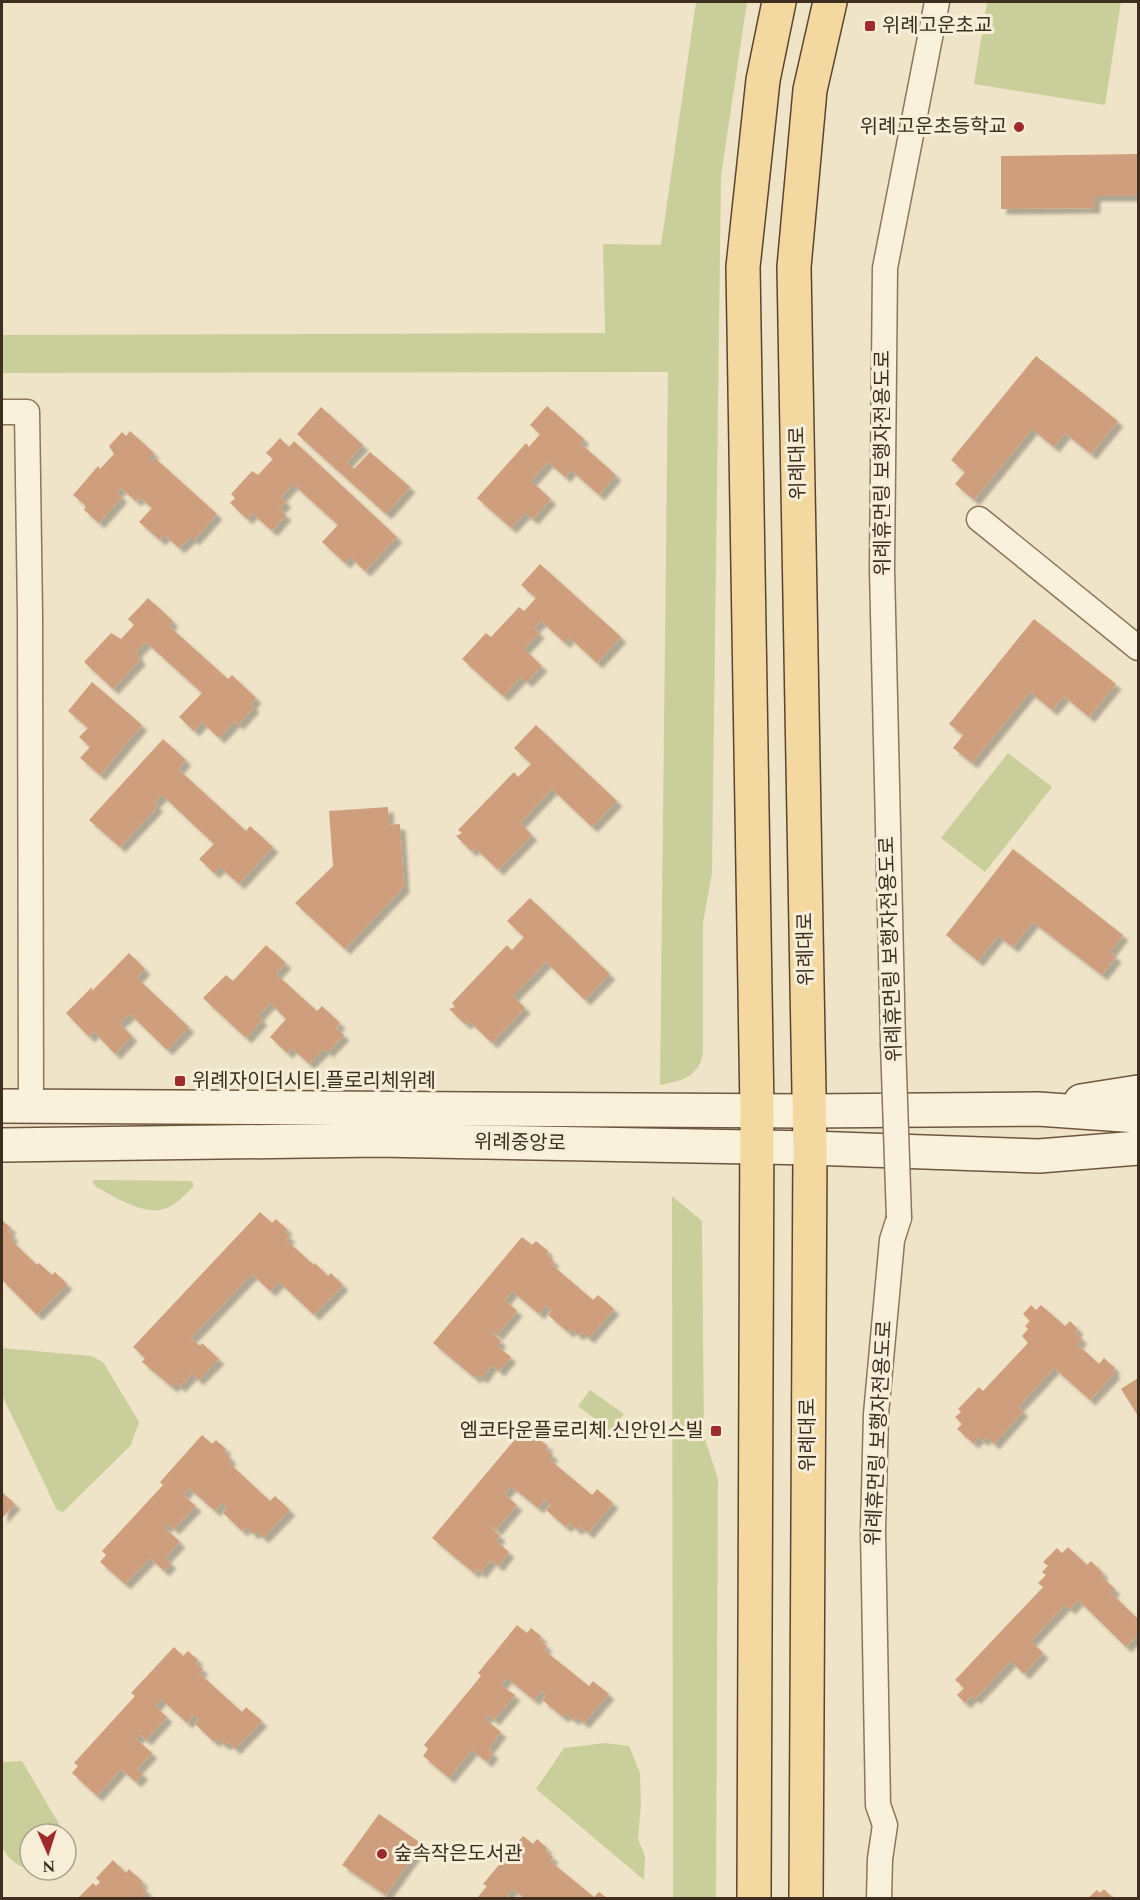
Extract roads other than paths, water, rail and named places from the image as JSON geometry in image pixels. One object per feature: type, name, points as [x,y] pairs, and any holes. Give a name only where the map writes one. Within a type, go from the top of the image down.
[{"type":"main road","points":[[753,1899],[757,1111],[743,267],[763,80],[779,2]]},
{"type":"main road","name":"위례대로","points":[[806,1899],[810,1148],[794,267],[810,90],[830,2]]},
{"type":"main road","name":"위례중앙로","points":[[1038,1109],[1138,1092]]},
{"type":"main road","name":"위례중앙로","points":[[16,1106],[757,1111],[1038,1109],[1138,1116]]},
{"type":"main road","name":"위례중앙로","points":[[2,1145],[378,1140],[810,1148],[1039,1156],[1138,1170]]},
{"type":"main road","name":"위례중앙로","points":[[1039,1156],[1138,1148]]},
{"type":"street","name":"위례휴먼링 보행자전용도로","points":[[879,1899],[880,1858],[885,1825],[878,1805],[877,1760],[873,1530],[876,1414],[891,1240],[899,1218],[882,569],[885,268],[937,2]]},
{"type":"street","points":[[2,412],[27,412],[30,614],[16,1106]]},
{"type":"street","points":[[979,519],[1138,648]]},
{"type":"place","name":"위례고운초교","points":[[870,26]]},
{"type":"place","name":"위례고운초등학교","points":[[1019,127]]},
{"type":"place","name":"위례자이더시티.플로리체위례","points":[[180,1081]]},
{"type":"place","name":"엠코타운플로리체.신안인스빌","points":[[716,1431]]},
{"type":"place","name":"숲속작은도서관","points":[[382,1854]]}]
